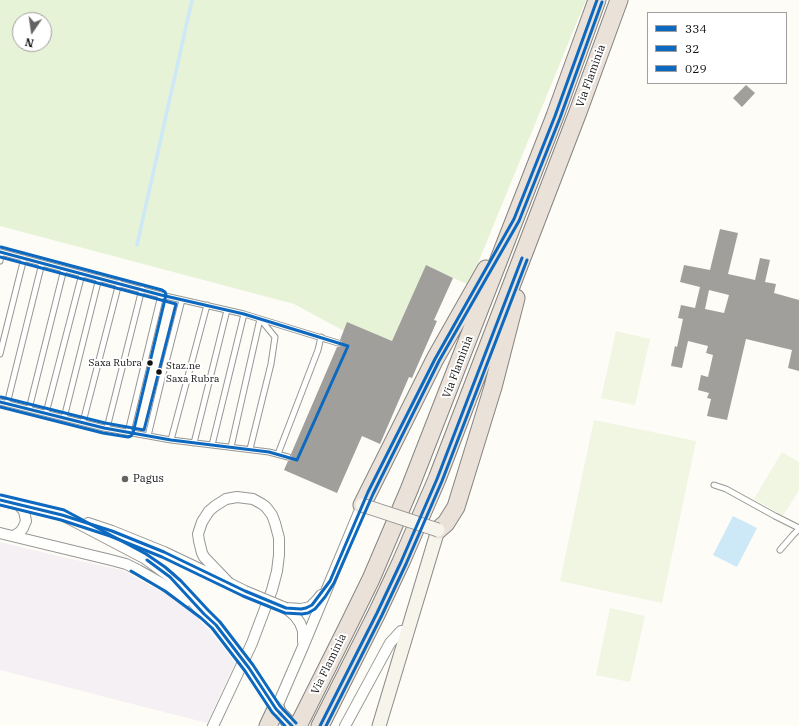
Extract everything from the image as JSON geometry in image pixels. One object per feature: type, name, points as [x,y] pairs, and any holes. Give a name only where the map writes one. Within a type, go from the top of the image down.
[{"type":"highway","name":"Via Flaminia","points":[[298,726],[371,579],[410,490],[555,116],[597,0]]},
{"type":"highway","name":"Via Flaminia","points":[[320,726],[374,620],[437,479],[578,112],[619,0]]},
{"type":"highway","points":[[362,506],[435,359],[514,219]]},
{"type":"highway","points":[[438,530],[452,515],[461,492],[493,387],[514,308],[528,242]]},
{"type":"highway","points":[[268,726],[276,709]]},
{"type":"street","points":[[213,726],[252,643],[272,590],[277,571],[279,538],[276,527],[272,516],[266,507],[253,499],[237,497],[226,499],[215,506],[209,511],[202,522],[198,534],[204,557],[229,583]]},
{"type":"street","points":[[0,500],[62,515],[112,531],[164,552],[245,591],[286,608],[301,609],[312,605],[330,582]]},
{"type":"street","points":[[14,536],[20,532],[26,521],[24,511],[18,504]]},
{"type":"street","points":[[276,709],[362,506],[438,530],[379,726]]},
{"type":"street","points":[[62,515],[153,564],[177,584],[216,625],[249,668],[276,709],[292,726]]},
{"type":"street","points":[[0,533],[120,562],[168,587],[204,614]]},
{"type":"street","points":[[286,608],[298,620],[302,627],[302,649]]},
{"type":"street","points":[[345,726],[390,643],[401,631],[407,631]]},
{"type":"lane","points":[[0,261],[0,252],[161,295],[244,314],[338,343]]},
{"type":"lane","points":[[0,354],[24,258]]},
{"type":"lane","points":[[7,404],[42,263]]},
{"type":"lane","points":[[29,409],[64,269]]},
{"type":"lane","points":[[46,414],[82,274]]},
{"type":"lane","points":[[64,418],[99,278]]},
{"type":"lane","points":[[83,422],[119,283]]},
{"type":"lane","points":[[107,428],[142,289]]},
{"type":"lane","points":[[128,432],[161,295]]},
{"type":"lane","points":[[148,436],[182,300]]},
{"type":"lane","points":[[171,440],[207,305]]},
{"type":"lane","points":[[194,443],[227,310]]},
{"type":"lane","points":[[212,445],[244,314]]},
{"type":"lane","points":[[231,447],[260,319]]},
{"type":"lane","points":[[250,449],[271,364],[275,337],[260,319]]},
{"type":"lane","points":[[278,454],[318,350],[321,337]]},
{"type":"lane","points":[[0,402],[46,414],[148,436],[250,449],[288,457]]},
{"type":"lane","points":[[714,485],[726,489],[799,528],[780,550]]},
{"type":"shaded area","points":[[0,542],[122,570],[186,605],[235,663],[207,723],[0,670]]},
{"type":"green space","points":[[0,0],[586,0],[478,263],[467,284],[426,266],[392,341],[344,331],[294,304],[0,226]]},
{"type":"green space","points":[[616,331],[650,339],[635,405],[601,398]]},
{"type":"green space","points":[[594,420],[696,441],[662,603],[560,581]]},
{"type":"green space","points":[[782,452],[799,462],[799,490],[783,516],[754,499]]},
{"type":"green space","points":[[610,608],[645,616],[630,682],[596,675]]},
{"type":"water","points":[[733,516],[757,528],[737,567],[713,555]]},
{"type":"building","points":[[746,85],[755,93],[742,107],[733,98]]},
{"type":"building","points":[[720,229],[738,233],[728,274],[755,280],[760,258],[770,260],[765,282],[776,284],[774,293],[799,300],[799,371],[788,368],[792,350],[746,339],[727,420],[707,416],[711,399],[707,398],[709,393],[698,390],[701,375],[708,377],[713,355],[706,353],[708,346],[688,341],[682,368],[671,366],[683,319],[678,318],[681,305],[695,308],[700,287],[680,282],[684,265],[710,270]],"holes":[[[709,290],[729,295],[724,313],[705,309]]]},
{"type":"building","points":[[426,265],[453,278],[434,320],[437,321],[412,378],[409,377],[380,444],[362,436],[337,493],[284,470],[288,461],[292,458],[291,454],[337,347],[342,345],[340,340],[347,322],[392,341]]},
{"type":"waterway","points":[[137,245],[192,0]]},
{"type":"transit line","name":"334","points":[[0,500],[62,515],[112,531],[164,552],[245,591],[286,608],[301,609],[312,605],[330,581],[368,492],[435,359],[514,219],[555,116],[597,0]]},
{"type":"transit line","name":"32","points":[[0,505],[61,520],[110,536],[162,557],[243,596],[285,613],[302,614],[308,613],[315,609],[334,583],[373,494],[439,361],[519,221],[560,118],[602,2]]},
{"type":"transit line","name":"029","points":[[0,407],[103,433],[128,437],[131,436],[133,433],[166,295],[162,290],[1,247]]},
{"type":"transit line","name":"334","points":[[0,252],[161,295],[244,314],[348,346],[297,460],[269,452],[171,440],[104,428],[0,402]]},
{"type":"transit line","name":"32","points":[[0,257],[176,304],[144,430],[105,423],[1,397]]},
{"type":"transit line","name":"334","points":[[320,726],[377,613],[437,479],[522,258]]},
{"type":"transit line","name":"32","points":[[326,726],[382,615],[442,481],[527,260]]},
{"type":"transit line","name":"029","points":[[1,495],[64,510],[146,554],[165,567],[181,581],[220,622],[253,665],[280,706],[296,723]]},
{"type":"transit line","name":"334","points":[[147,560],[170,577],[216,625],[249,668],[276,709],[292,726]]},
{"type":"transit line","name":"32","points":[[131,571],[165,591],[212,628],[245,671],[272,712],[285,726]]},
{"type":"place","name":"Saxa Rubra","points":[[150,363]]},
{"type":"place","name":"Staz.ne Saxa Rubra","points":[[159,372]]},
{"type":"place","name":"Pagus","points":[[125,479]]}]
